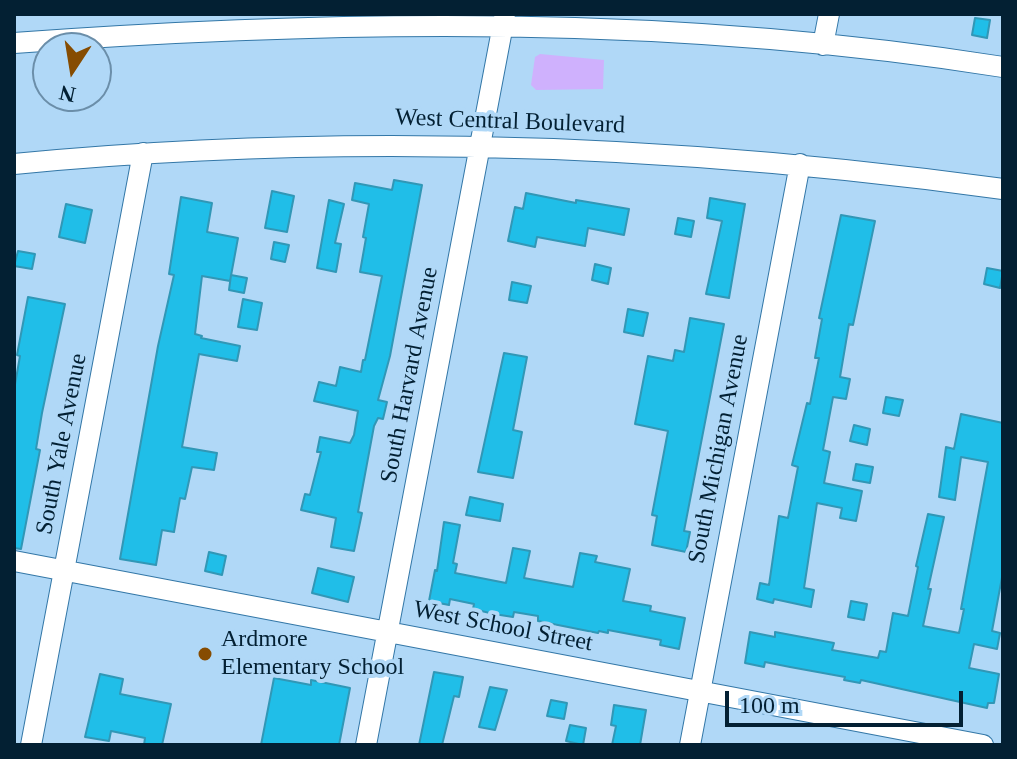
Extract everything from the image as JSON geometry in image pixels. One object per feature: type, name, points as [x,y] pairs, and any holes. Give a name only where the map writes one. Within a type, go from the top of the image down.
[{"type":"street","points":[[823,45],[829,14]]},
{"type":"street","points":[[14,43],[168,23],[405,24],[504,20],[823,45],[1003,67]]},
{"type":"street","name":"South Harvard Avenue","points":[[366,745],[504,20]]},
{"type":"street","name":"West Central Boulevard","points":[[14,164],[143,153],[308,146],[481,146],[605,150],[800,164],[1003,189]]},
{"type":"street","name":"South Yale Avenue","points":[[31,745],[143,153]]},
{"type":"street","name":"South Michigan Avenue","points":[[690,745],[800,164]]},
{"type":"street","name":"West School Street","points":[[14,561],[983,745]]},
{"type":"shaded area","points":[[540,54],[604,60],[603,89],[536,90],[531,85],[535,57]]},
{"type":"building","points":[[975,18],[990,20],[987,38],[972,35]]},
{"type":"building","points":[[394,180],[422,185],[390,356],[378,400],[387,402],[383,419],[378,418],[374,426],[354,551],[331,547],[336,518],[301,510],[305,494],[310,495],[321,452],[317,452],[320,437],[350,443],[354,435],[358,411],[314,401],[319,382],[336,386],[340,367],[361,372],[382,276],[360,272],[369,204],[352,200],[355,183],[392,190]]},
{"type":"building","points":[[272,191],[294,196],[287,232],[265,228]]},
{"type":"building","points":[[526,193],[629,209],[624,235],[588,228],[585,246],[537,237],[535,247],[508,241],[515,207],[523,209]]},
{"type":"building","points":[[181,197],[212,203],[207,232],[238,238],[230,281],[202,276],[195,334],[240,346],[237,361],[199,354],[182,447],[217,453],[214,470],[192,467],[185,499],[180,498],[174,532],[162,530],[156,565],[120,559],[158,346],[174,275],[169,274]]},
{"type":"building","points":[[710,198],[745,204],[729,298],[706,294],[722,221],[707,218]]},
{"type":"building","points":[[329,200],[344,204],[335,243],[341,244],[336,272],[317,268]]},
{"type":"building","points":[[66,204],[92,210],[85,243],[59,237]]},
{"type":"building","points":[[841,215],[875,221],[853,325],[849,324],[840,377],[850,379],[846,399],[833,397],[823,450],[830,452],[824,483],[862,491],[856,521],[840,518],[842,508],[817,503],[804,588],[814,590],[811,607],[774,599],[773,603],[757,599],[760,583],[769,585],[779,516],[788,518],[798,467],[792,465],[807,403],[810,404],[819,358],[815,358],[822,319],[819,318]]},
{"type":"building","points":[[678,218],[694,221],[691,237],[675,234]]},
{"type":"building","points":[[274,242],[289,245],[285,262],[271,259]]},
{"type":"building","points":[[18,251],[35,254],[32,269],[14,266]]},
{"type":"building","points":[[595,264],[611,268],[608,284],[592,280]]},
{"type":"building","points":[[987,268],[1003,271],[1000,288],[984,284]]},
{"type":"building","points":[[231,275],[247,278],[244,293],[229,290]]},
{"type":"building","points":[[512,282],[531,286],[527,303],[509,300]]},
{"type":"building","points":[[28,297],[65,304],[42,413],[36,449],[40,450],[21,549],[14,548],[14,390]]},
{"type":"building","points":[[243,299],[262,303],[257,330],[238,327]]},
{"type":"building","points":[[628,309],[648,313],[643,336],[624,332]]},
{"type":"building","points":[[690,318],[724,324],[684,531],[690,532],[686,552],[652,545],[657,516],[652,515],[668,431],[635,424],[648,356],[673,361],[675,350],[684,352]]},
{"type":"building","points":[[504,353],[527,357],[513,430],[522,432],[513,478],[478,472]]},
{"type":"building","points":[[886,397],[903,400],[899,416],[883,413]]},
{"type":"building","points":[[961,414],[1003,423],[1003,572],[992,631],[1000,633],[997,649],[974,644],[969,668],[999,674],[994,703],[988,703],[987,708],[765,662],[764,667],[745,663],[750,632],[775,637],[775,632],[834,643],[832,650],[878,658],[880,651],[886,652],[893,613],[908,616],[928,514],[944,517],[923,626],[959,633],[988,462],[961,457],[955,500],[939,497],[946,447],[954,449]]},
{"type":"building","points":[[854,425],[870,429],[867,445],[850,441]]},
{"type":"building","points":[[856,464],[873,467],[870,483],[853,480]]},
{"type":"building","points":[[470,497],[503,504],[500,521],[466,515]]},
{"type":"building","points":[[444,522],[460,525],[453,563],[457,564],[455,573],[506,583],[513,548],[530,551],[524,578],[573,587],[580,553],[597,556],[595,562],[630,569],[623,601],[651,606],[650,611],[685,618],[679,649],[660,645],[661,640],[608,630],[608,633],[598,633],[538,621],[538,616],[514,612],[513,617],[494,614],[473,609],[474,604],[450,599],[449,605],[429,601]]},
{"type":"building","points":[[209,552],[226,556],[222,575],[205,571]]},
{"type":"building","points":[[318,568],[354,577],[348,602],[312,593]]},
{"type":"building","points":[[851,601],[867,604],[864,620],[848,617]]},
{"type":"building","points":[[434,672],[463,677],[459,697],[454,696],[442,745],[419,745]]},
{"type":"building","points":[[100,674],[123,679],[120,694],[171,704],[162,745],[144,745],[145,738],[111,731],[109,741],[85,737]]},
{"type":"building","points":[[274,678],[311,685],[311,680],[350,688],[339,745],[261,745]]},
{"type":"building","points":[[490,687],[507,690],[495,730],[479,727]]},
{"type":"building","points":[[551,700],[567,703],[564,719],[547,716]]},
{"type":"building","points":[[614,705],[646,710],[640,745],[612,745],[616,726],[611,725]]},
{"type":"building","points":[[570,725],[586,728],[583,745],[566,741]]},
{"type":"place","name":"Ardmore Elementary School","points":[[205,654]]}]
